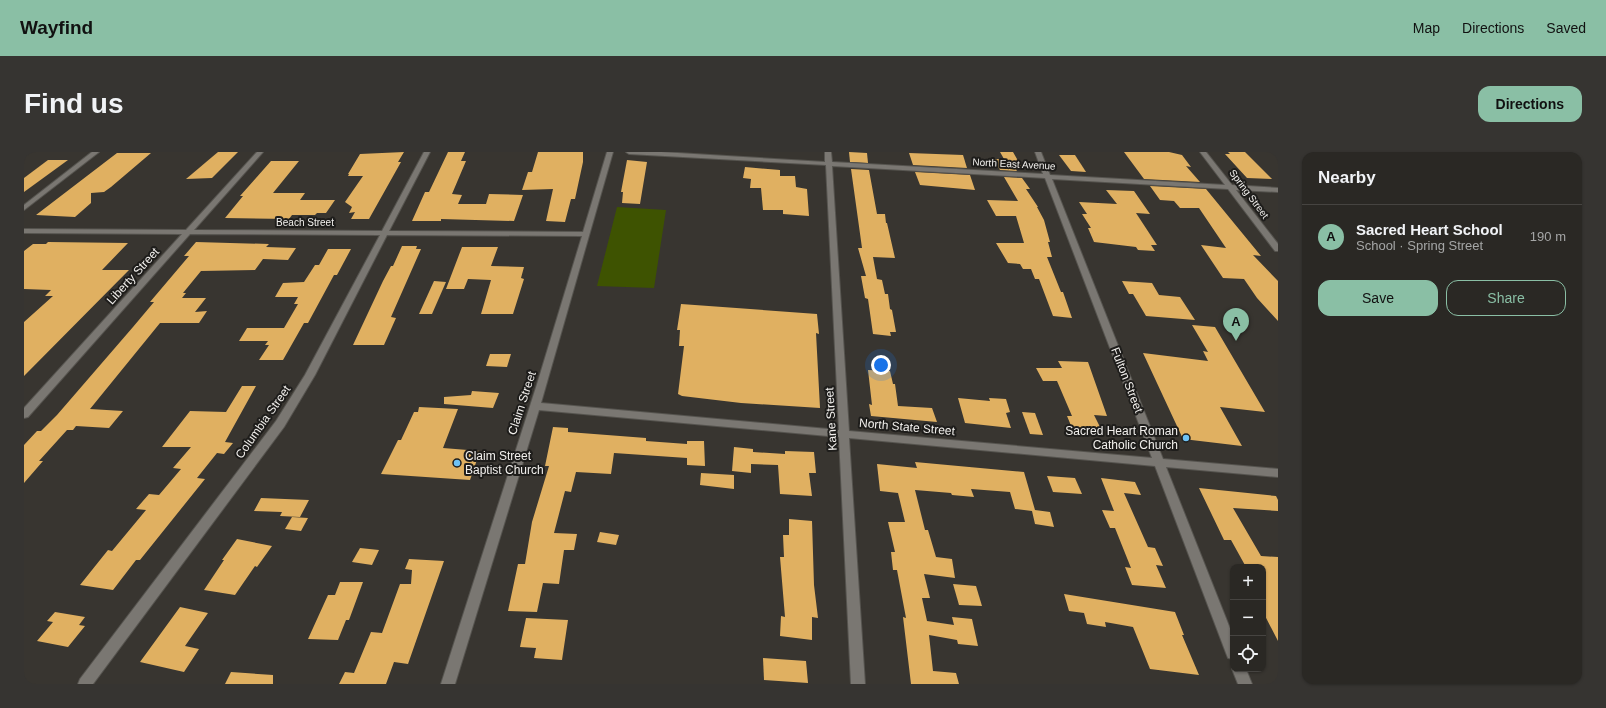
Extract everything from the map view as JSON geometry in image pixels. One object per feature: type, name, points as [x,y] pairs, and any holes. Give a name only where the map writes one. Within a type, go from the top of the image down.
[{"type":"street","points":[[24,208],[96,152]]},
{"type":"street","name":"Liberty Street","points":[[24,414],[260,152]]},
{"type":"street","name":"Columbia Street","points":[[85,684],[280,424],[312,371],[427,152]]},
{"type":"street","name":"Claim Street","points":[[448,684],[534,406],[610,152]]},
{"type":"street","name":"North East Avenue","points":[[629,152],[1278,190]]},
{"type":"street","name":"Kane Street","points":[[828,152],[858,684]]},
{"type":"street","name":"Fulton Street","points":[[1038,152],[1230,645]]},
{"type":"street","name":"Spring Street","points":[[1203,152],[1278,249]]},
{"type":"street","name":"Beach Street","points":[[24,231],[586,234]]},
{"type":"street","name":"North State Street","points":[[534,406],[1278,473]]},
{"type":"street","points":[[1240,672],[1245,684]]},
{"type":"green space","points":[[617,207],[666,210],[654,288],[597,286]]},
{"type":"building","points":[[218,152],[238,152],[212,178],[186,179]]},
{"type":"building","points":[[404,152],[398,162],[401,162],[369,219],[351,219],[355,212],[349,213],[352,207],[345,202],[363,176],[348,176],[348,174],[360,154]]},
{"type":"building","points":[[448,152],[465,152],[461,161],[466,161],[452,194],[462,195],[458,204],[486,204],[489,194],[523,195],[514,221],[441,219],[441,221],[412,221],[425,192],[429,192]]},
{"type":"building","points":[[538,152],[583,152],[583,162],[575,199],[571,199],[565,222],[546,221],[553,189],[522,190],[528,172],[532,172]]},
{"type":"building","points":[[849,152],[867,153],[868,163],[850,162]]},
{"type":"building","points":[[1000,152],[1013,152],[1021,166],[1013,165],[1017,171],[1000,170],[993,159],[1004,159]]},
{"type":"building","points":[[1124,152],[1169,152],[1182,155],[1191,167],[1186,166],[1200,182],[1144,179]]},
{"type":"building","points":[[1228,152],[1245,152],[1272,179],[1247,178],[1225,154],[1230,154]]},
{"type":"building","points":[[117,153],[151,153],[104,192],[91,193],[91,203],[75,217],[36,215]]},
{"type":"building","points":[[909,153],[963,155],[967,168],[913,165]]},
{"type":"building","points":[[1059,155],[1075,155],[1086,172],[1071,171]]},
{"type":"building","points":[[48,160],[68,160],[24,192],[24,178]]},
{"type":"building","points":[[627,160],[647,162],[640,204],[622,203],[623,192],[621,192]]},
{"type":"building","points":[[271,161],[299,161],[273,193],[305,193],[300,200],[335,200],[326,213],[317,213],[315,215],[292,215],[289,219],[225,218],[243,196],[240,196]]},
{"type":"building","points":[[745,167],[780,170],[780,176],[795,176],[796,187],[807,189],[809,216],[783,214],[783,210],[763,210],[761,188],[750,188],[751,179],[743,178]]},
{"type":"building","points":[[851,169],[869,170],[877,214],[885,214],[895,258],[873,257],[877,279],[882,280],[885,294],[888,294],[890,309],[892,310],[896,332],[890,332],[891,336],[873,334],[868,299],[865,298],[861,276],[866,276],[858,248],[862,248]]},
{"type":"building","points":[[915,172],[970,175],[975,190],[920,185]]},
{"type":"building","points":[[1004,177],[1022,178],[1030,189],[1026,189],[1038,207],[1044,220],[1050,242],[1048,242],[1052,257],[1047,257],[1061,292],[1063,292],[1072,318],[1053,316],[1039,279],[1035,279],[1031,269],[1023,269],[1020,264],[1008,263],[996,243],[1024,243],[1016,216],[996,216],[987,200],[1018,201]]},
{"type":"building","points":[[1150,186],[1206,189],[1261,256],[1253,255],[1278,281],[1278,321],[1257,298],[1244,279],[1223,278],[1201,245],[1226,248],[1199,208],[1180,208],[1174,201],[1160,200]]},
{"type":"building","points":[[1106,190],[1134,191],[1150,214],[1136,213],[1157,245],[1151,245],[1155,251],[1138,250],[1136,247],[1094,242],[1088,228],[1091,228],[1082,214],[1087,214],[1079,202],[1117,204]]},
{"type":"building","points":[[48,242],[128,243],[102,270],[129,270],[24,376],[24,322],[53,296],[45,296],[51,290],[24,289],[24,251],[33,244],[46,244]]},
{"type":"building","points":[[196,242],[269,244],[266,247],[296,248],[288,260],[263,259],[255,270],[201,271],[183,293],[186,293],[182,298],[206,298],[195,312],[207,311],[199,323],[160,323],[90,409],[123,411],[109,428],[76,426],[73,430],[67,430],[39,461],[43,461],[24,483],[24,445],[37,431],[41,431],[57,415],[133,327],[154,302],[150,302],[189,256],[184,256]]},
{"type":"building","points":[[402,246],[417,246],[416,249],[421,249],[391,317],[396,318],[384,345],[353,345],[383,281],[391,266],[393,266]]},
{"type":"building","points":[[462,247],[498,247],[491,266],[524,267],[521,278],[524,279],[513,314],[481,314],[491,280],[468,279],[464,289],[446,289]]},
{"type":"building","points":[[328,249],[351,249],[337,275],[334,275],[308,323],[304,323],[283,360],[259,360],[269,345],[265,345],[268,341],[239,341],[247,328],[284,328],[298,304],[294,304],[298,297],[275,297],[283,283],[304,282],[315,265],[319,265]]},
{"type":"building","points":[[434,281],[446,282],[432,314],[419,314]]},
{"type":"building","points":[[1122,281],[1152,283],[1159,295],[1180,297],[1195,320],[1146,316],[1133,294],[1129,294]]},
{"type":"building","points":[[681,304],[817,314],[819,334],[816,333],[820,408],[741,403],[682,396],[678,394],[684,346],[679,346],[680,330],[677,330]]},
{"type":"building","points":[[1192,325],[1215,327],[1265,412],[1220,407],[1242,446],[1183,439],[1143,353],[1208,361],[1203,351],[1208,352]]},
{"type":"building","points":[[490,354],[511,354],[507,367],[486,366]]},
{"type":"building","points":[[1058,361],[1088,362],[1107,416],[1094,415],[1102,431],[1072,428],[1067,416],[1072,416],[1057,381],[1043,381],[1036,368],[1062,368]]},
{"type":"building","points":[[868,370],[890,371],[893,384],[895,384],[898,406],[932,408],[937,422],[871,416],[869,404],[872,405]]},
{"type":"building","points":[[242,386],[256,386],[225,442],[233,443],[224,454],[217,453],[197,478],[205,479],[140,560],[136,560],[113,590],[80,585],[108,550],[112,551],[146,510],[136,509],[149,494],[159,495],[181,469],[173,468],[191,447],[162,447],[190,411],[226,412]]},
{"type":"building","points":[[472,391],[499,393],[493,408],[444,404],[444,397],[471,395]]},
{"type":"building","points":[[958,398],[990,401],[989,398],[1006,399],[1010,412],[1006,413],[1011,428],[965,423]]},
{"type":"building","points":[[419,407],[458,409],[443,448],[480,451],[470,480],[381,474],[398,440],[401,440],[414,412],[418,412]]},
{"type":"building","points":[[1022,412],[1035,413],[1043,435],[1030,434]]},
{"type":"building","points":[[553,427],[568,428],[568,432],[646,438],[646,441],[687,444],[687,441],[704,441],[705,466],[687,465],[687,458],[614,453],[611,474],[576,472],[571,492],[565,491],[554,533],[577,534],[574,550],[564,550],[559,584],[543,583],[537,612],[508,611],[518,564],[525,564],[532,522],[549,466],[545,466]]},
{"type":"building","points":[[734,447],[753,449],[753,452],[785,454],[785,451],[814,452],[816,473],[809,473],[812,496],[780,494],[778,465],[751,464],[751,473],[732,471]]},
{"type":"building","points":[[915,462],[1024,472],[1035,510],[1050,512],[1054,527],[1035,524],[1032,511],[1015,509],[1010,492],[971,489],[974,497],[952,495],[951,493],[915,490],[925,530],[928,530],[936,557],[952,559],[955,578],[924,574],[930,598],[922,598],[927,621],[954,625],[952,617],[972,619],[978,646],[958,644],[957,640],[929,635],[933,671],[956,673],[959,684],[911,684],[903,617],[906,618],[897,570],[893,570],[891,552],[895,552],[888,522],[905,522],[898,493],[880,491],[877,464],[917,468]]},
{"type":"building","points":[[701,473],[734,475],[734,489],[700,485]]},
{"type":"building","points":[[1047,476],[1075,478],[1082,494],[1053,492]]},
{"type":"building","points":[[1101,478],[1135,482],[1141,495],[1124,493],[1148,547],[1155,548],[1163,566],[1156,565],[1166,588],[1132,585],[1125,567],[1131,568],[1115,528],[1110,528],[1102,510],[1114,511]]},
{"type":"building","points":[[1199,488],[1276,496],[1278,500],[1278,511],[1233,508],[1261,556],[1278,557],[1278,641],[1266,618],[1266,564],[1244,564],[1231,540],[1224,540]]},
{"type":"building","points":[[261,498],[309,500],[300,517],[280,516],[282,512],[254,511]]},
{"type":"building","points":[[292,517],[308,518],[301,531],[285,529]]},
{"type":"building","points":[[789,519],[812,521],[814,585],[818,618],[812,617],[812,640],[780,636],[781,616],[785,617],[780,557],[784,557],[783,535],[789,535]]},
{"type":"building","points":[[600,532],[619,535],[616,545],[597,542]]},
{"type":"building","points":[[237,539],[272,546],[257,567],[255,566],[235,595],[204,590],[224,560],[222,560]]},
{"type":"building","points":[[360,548],[379,550],[372,565],[352,562]]},
{"type":"building","points":[[409,559],[444,561],[408,664],[394,662],[386,684],[339,684],[345,672],[354,673],[371,632],[382,633],[400,584],[411,584],[412,570],[405,569]]},
{"type":"building","points":[[340,582],[363,582],[349,620],[346,620],[338,640],[308,639],[328,595],[335,595]]},
{"type":"building","points":[[953,584],[976,586],[982,606],[959,605]]},
{"type":"building","points":[[1064,594],[1175,612],[1184,635],[1182,635],[1199,675],[1150,669],[1133,627],[1105,622],[1106,627],[1087,624],[1084,613],[1069,611]]},
{"type":"building","points":[[180,607],[208,613],[185,646],[199,649],[184,672],[140,662]]},
{"type":"building","points":[[55,612],[85,617],[79,625],[85,626],[68,647],[37,641],[53,622],[47,621]]},
{"type":"building","points":[[526,618],[568,620],[562,660],[534,658],[536,648],[520,647]]},
{"type":"building","points":[[763,658],[806,661],[808,683],[764,680]]},
{"type":"building","points":[[231,672],[273,675],[273,684],[225,684]]},
{"type":"place","name":"Sacred Heart School","points":[[1236,341]]},
{"type":"place","name":"Sacred Heart Roman Catholic Church","points":[[1186,438]]},
{"type":"place","name":"Claim Street Baptist Church","points":[[457,463]]}]
